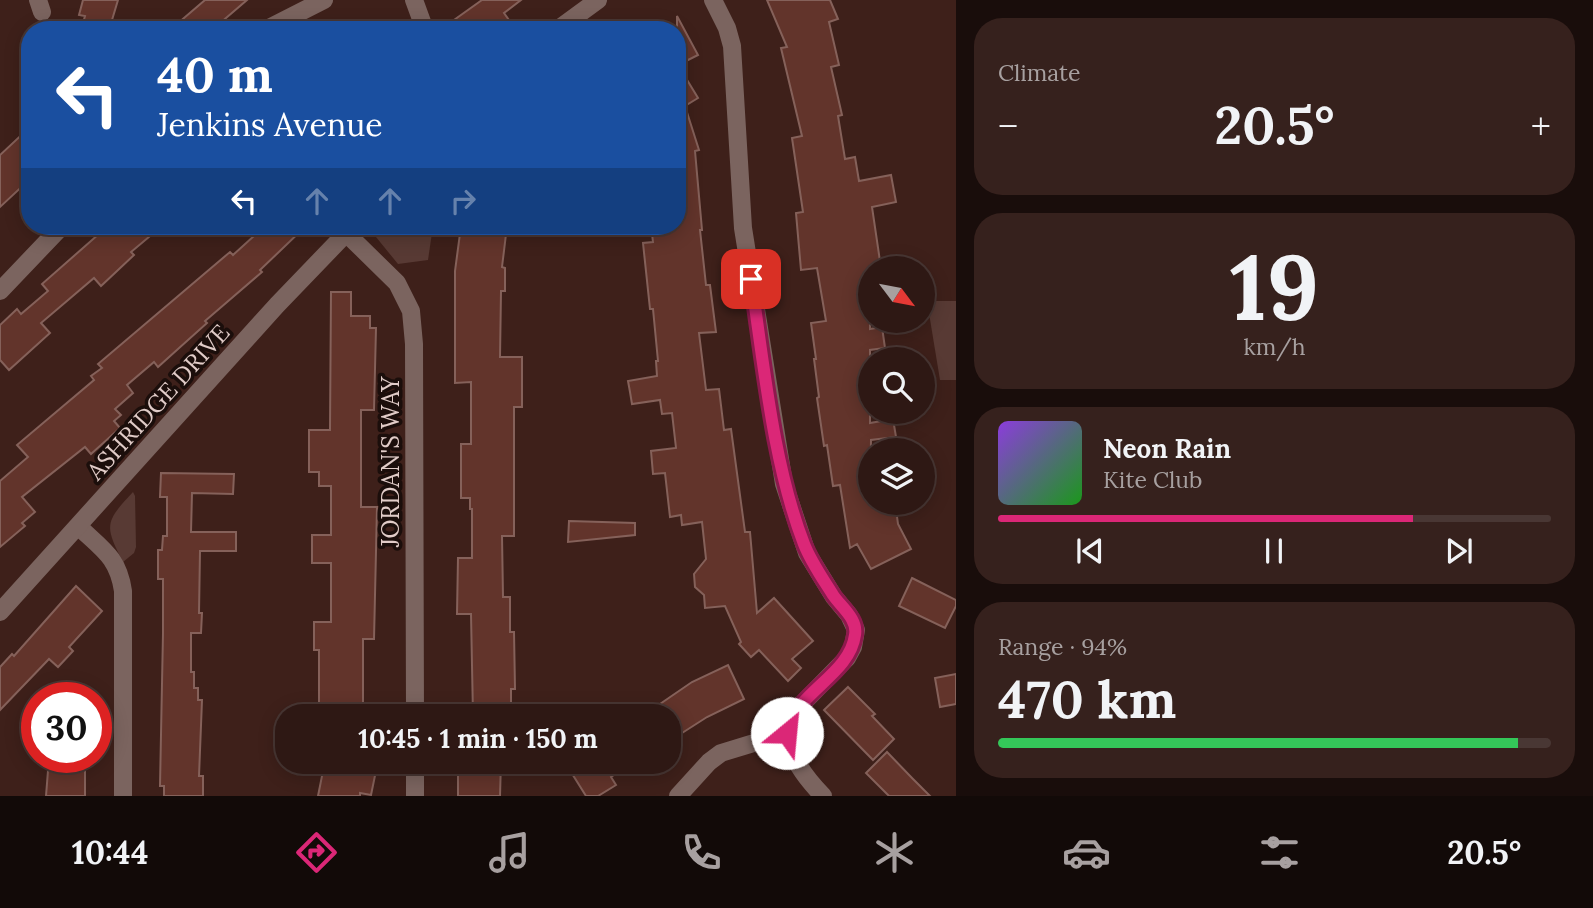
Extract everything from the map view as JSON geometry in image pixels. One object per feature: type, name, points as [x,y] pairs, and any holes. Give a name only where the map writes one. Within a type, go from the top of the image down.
[{"type":"street","points":[[283,21],[324,0]]},
{"type":"street","points":[[414,0],[422,21]]},
{"type":"street","points":[[569,21],[598,0]]},
{"type":"street","points":[[713,0],[727,28],[732,46],[743,228],[785,484],[807,553],[834,597],[849,615],[856,630],[853,647],[847,659],[802,704],[794,714],[787,733],[790,751],[802,774],[823,796]]},
{"type":"street","points":[[0,291],[53,235]]},
{"type":"street","name":"ASHRIDGE DRIVE","points":[[0,612],[277,305],[344,235]]},
{"type":"street","name":"JORDAN'S WAY","points":[[355,235],[397,283],[411,312],[414,344],[415,704]]},
{"type":"street","points":[[79,527],[111,557],[120,571],[123,591],[123,796]]},
{"type":"street","points":[[678,796],[709,762],[721,753],[787,733]]},
{"type":"street","points":[[415,774],[415,796]]},
{"type":"shaded area","points":[[432,235],[428,260],[398,264],[376,237]]},
{"type":"shaded area","points":[[935,301],[956,301],[956,380],[940,380],[932,333],[935,333]]},
{"type":"shaded area","points":[[133,492],[136,547],[134,553],[123,562],[110,532],[110,524],[117,510]]},
{"type":"building","points":[[83,0],[118,0],[112,21],[84,21],[85,16],[79,15]]},
{"type":"building","points":[[205,0],[247,0],[222,21],[180,21]]},
{"type":"building","points":[[482,0],[521,0],[504,13],[510,21],[453,21]]},
{"type":"building","points":[[767,0],[830,0],[838,19],[829,22],[839,65],[831,67],[842,115],[838,116],[845,159],[855,157],[859,181],[891,175],[896,202],[872,207],[879,256],[858,256],[858,333],[883,333],[885,347],[858,347],[858,424],[894,424],[896,437],[858,438],[858,515],[897,515],[898,524],[911,549],[871,569],[857,544],[850,548],[840,485],[833,486],[827,445],[824,446],[811,323],[826,321],[817,268],[801,270],[796,213],[803,212],[792,138],[802,136],[781,48],[787,47]]},
{"type":"building","points":[[686,33],[698,55],[686,61]]},
{"type":"building","points":[[686,78],[698,98],[686,105]]},
{"type":"building","points":[[686,109],[699,150],[695,151],[700,230],[706,285],[710,285],[716,332],[699,333],[706,390],[719,389],[724,430],[731,429],[745,532],[750,532],[757,613],[774,598],[813,641],[792,659],[801,668],[788,681],[759,650],[751,657],[739,644],[741,642],[725,606],[705,608],[704,595],[695,587],[694,574],[706,559],[702,522],[682,525],[681,515],[670,517],[665,473],[653,474],[651,451],[676,448],[672,413],[662,414],[660,400],[632,404],[628,381],[657,376],[653,309],[650,309],[643,243],[653,242],[652,235],[686,235]]},
{"type":"building","points":[[21,135],[21,187],[0,207],[0,155]]},
{"type":"building","points":[[98,235],[151,235],[131,252],[134,255],[101,286],[94,278],[41,323],[50,333],[9,370],[0,360],[0,325],[17,309],[21,314],[48,291],[42,284]]},
{"type":"building","points":[[255,235],[297,235],[260,270],[262,272],[205,321],[207,323],[158,367],[154,362],[127,385],[133,393],[115,409],[121,415],[114,421],[120,428],[91,454],[85,447],[22,497],[35,512],[22,523],[25,526],[0,547],[0,481],[28,457],[17,445],[94,380],[91,376],[102,368],[98,364],[230,252],[233,255]]},
{"type":"building","points":[[460,235],[506,235],[502,267],[505,268],[505,291],[501,291],[500,357],[522,357],[522,407],[514,407],[514,536],[502,536],[503,597],[510,597],[510,632],[514,632],[515,689],[511,689],[511,704],[473,704],[471,614],[457,614],[458,558],[472,558],[470,498],[461,498],[461,444],[471,444],[471,382],[455,383],[455,271]]},
{"type":"building","points":[[331,292],[351,292],[351,316],[370,316],[370,328],[376,328],[374,410],[361,410],[361,507],[377,507],[374,639],[363,639],[363,704],[319,704],[319,650],[314,650],[314,622],[331,622],[331,563],[312,563],[312,535],[331,535],[331,486],[319,486],[319,472],[309,472],[309,430],[330,430]]},
{"type":"building","points":[[161,473],[234,474],[233,494],[192,493],[191,532],[236,532],[236,551],[200,551],[201,633],[191,633],[191,672],[194,672],[194,688],[198,688],[198,700],[202,700],[199,776],[203,776],[203,796],[164,796],[164,786],[160,786],[163,579],[158,579],[158,550],[162,550],[163,536],[167,536],[167,497],[160,497]]},
{"type":"building","points":[[569,521],[635,523],[635,535],[568,542]]},
{"type":"building","points":[[912,578],[956,600],[956,606],[945,628],[899,606]]},
{"type":"building","points":[[76,586],[102,611],[69,647],[73,651],[58,667],[49,659],[27,682],[21,682],[21,688],[0,710],[0,667],[12,654],[14,656]]},
{"type":"building","points":[[728,665],[744,699],[681,734],[681,704],[660,704],[692,682]]},
{"type":"building","points":[[956,674],[956,704],[940,707],[935,678]]},
{"type":"building","points":[[848,687],[875,714],[872,716],[894,739],[873,760],[824,710]]},
{"type":"building","points":[[887,752],[930,796],[889,796],[866,773]]},
{"type":"building","points":[[48,773],[85,773],[85,796],[46,796]]},
{"type":"building","points":[[322,774],[375,774],[371,795],[360,793],[360,796],[318,796]]},
{"type":"building","points":[[458,774],[501,774],[500,796],[458,796]]},
{"type":"building","points":[[572,774],[615,774],[611,777],[616,785],[598,796],[586,796]]},
{"type":"route","points":[[751,279],[785,484],[796,523],[807,553],[834,597],[849,615],[856,630],[853,647],[847,659],[802,704],[794,714],[787,733]]}]
